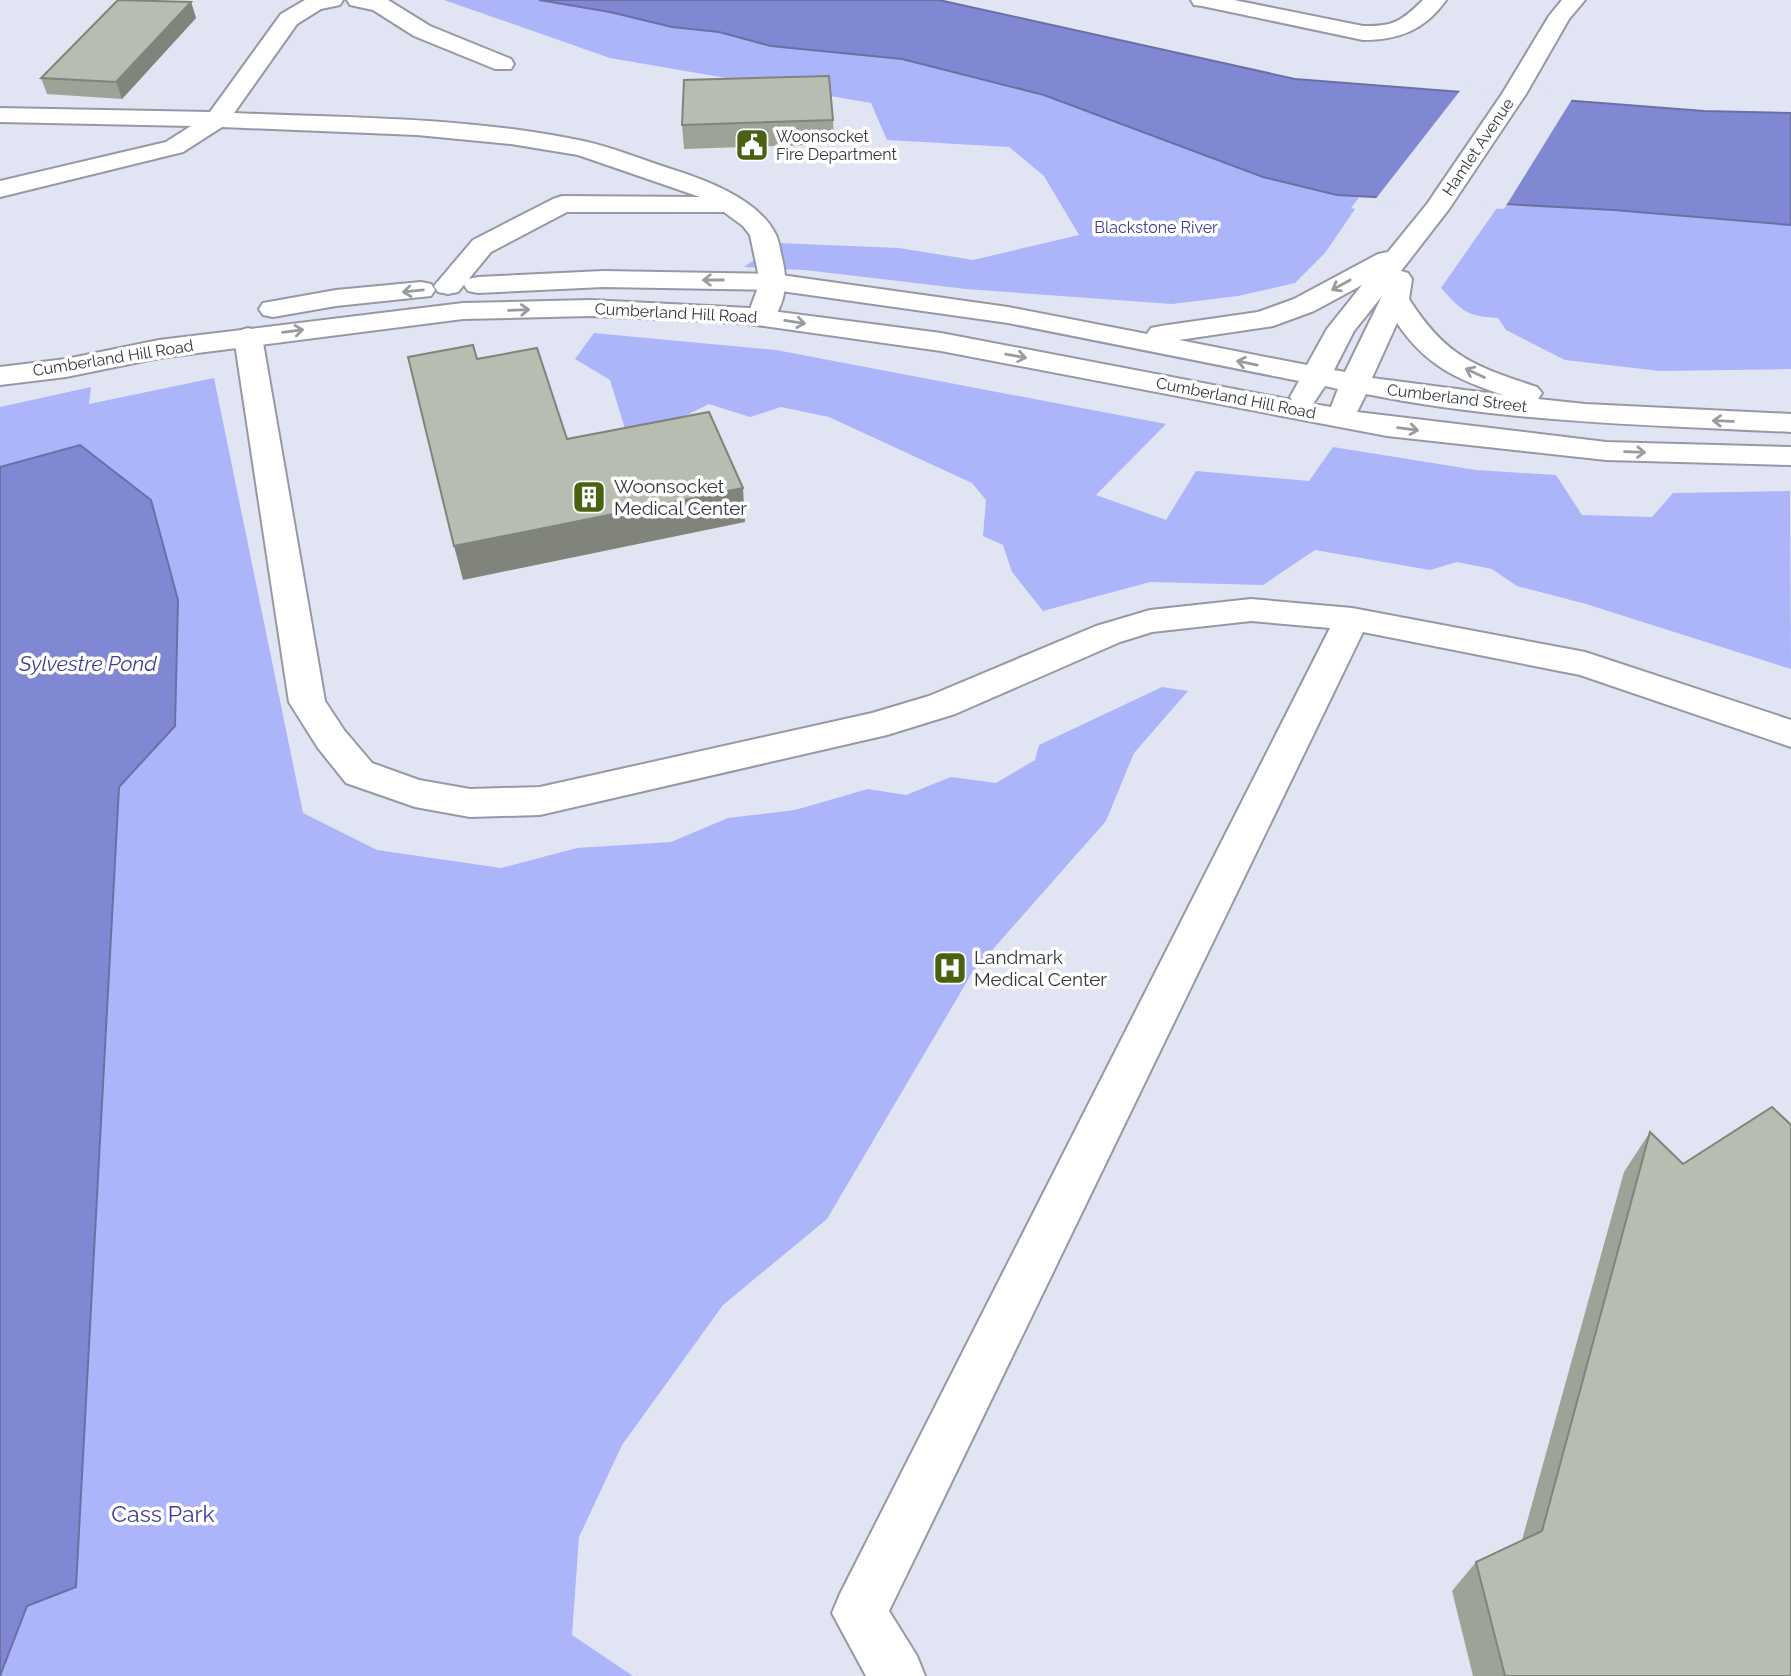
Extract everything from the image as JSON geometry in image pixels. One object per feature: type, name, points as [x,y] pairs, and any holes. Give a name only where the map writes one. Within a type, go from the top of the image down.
[{"type":"main road","points":[[0,190],[174,147],[217,120],[289,19],[314,4],[332,0]]},
{"type":"main road","points":[[358,0],[380,5],[422,31],[503,64]]},
{"type":"main road","points":[[1202,0],[1363,33],[1389,34],[1411,25],[1435,0]]},
{"type":"main road","name":"Hamlet Avenue","points":[[1299,411],[1314,376],[1341,329],[1436,209],[1574,0]]},
{"type":"main road","points":[[0,115],[48,114],[417,128],[560,144],[630,162],[715,194],[752,220],[763,234],[774,282],[761,317]]},
{"type":"main road","points":[[448,286],[482,246],[562,204],[731,205]]},
{"type":"main road","points":[[1341,418],[1365,358],[1395,299],[1401,252]]},
{"type":"main road","points":[[1127,337],[1264,320],[1304,305],[1401,252]]},
{"type":"main road","name":"Cumberland Hill Road","points":[[4,375],[50,353],[101,340],[336,298],[448,286],[603,279],[774,282],[1008,315],[1127,337]]},
{"type":"main road","points":[[1395,299],[1425,343],[1448,360],[1500,384],[1585,413]]},
{"type":"main road","name":"Cumberland Hill Road","points":[[4,375],[66,368],[159,349],[463,311],[590,308],[761,317],[941,342],[1341,418]]},
{"type":"main road","points":[[248,337],[307,702],[331,739],[359,773],[415,793],[470,803],[540,801],[874,726],[942,705],[1108,634],[1150,621],[1251,610],[1352,619],[1585,664],[1791,734]]},
{"type":"main road","name":"Cumberland Street","points":[[1127,337],[1355,385],[1585,413],[1791,423]]},
{"type":"main road","name":"Cumberland Street","points":[[1341,418],[1467,437],[1606,451],[1791,456]]},
{"type":"main road","points":[[897,1676],[859,1613],[1352,619]]},
{"type":"green space","name":"Blackstone River","points":[[444,0],[539,0],[610,12],[672,27],[719,32],[771,46],[902,59],[1044,95],[1263,177],[1337,195],[1360,196],[1351,208],[1355,209],[1325,253],[1295,283],[1238,296],[1172,304],[966,289],[805,270],[744,267],[778,243],[899,248],[973,260],[1079,235],[1044,176],[1009,147],[887,140],[871,103],[610,58]]},
{"type":"green space","points":[[1499,205],[1614,210],[1791,225],[1791,369],[1660,371],[1565,360],[1506,330],[1498,318],[1465,311],[1441,288]]},
{"type":"green space","points":[[594,333],[776,350],[1166,424],[1096,495],[1166,520],[1196,471],[1309,481],[1333,447],[1476,470],[1556,475],[1582,515],[1652,517],[1673,493],[1790,491],[1791,669],[1586,604],[1517,586],[1492,569],[1457,562],[1430,570],[1315,550],[1263,585],[1150,582],[1043,611],[1012,572],[1003,545],[983,536],[986,500],[972,483],[829,417],[781,407],[750,417],[709,404],[656,430],[626,432],[610,380],[575,359]]},
{"type":"green space","name":"Cass Park","points":[[214,378],[303,813],[377,850],[501,868],[577,848],[671,842],[728,818],[795,810],[868,789],[906,795],[951,777],[996,783],[1035,760],[1039,745],[1162,687],[1188,691],[1134,753],[1106,821],[972,973],[827,1219],[723,1305],[622,1445],[579,1537],[572,1635],[633,1676],[0,1676],[0,407],[91,387],[89,404]]},
{"type":"water","points":[[539,0],[939,0],[1295,79],[1704,111],[1791,113],[1791,225],[1614,210],[1337,195],[1263,177],[1044,95],[902,59],[771,46],[719,32],[672,27],[610,12]]},
{"type":"water","name":"Sylvestre Pond","points":[[80,445],[151,500],[178,600],[175,726],[119,787],[76,1587],[27,1606],[0,1676],[0,467]]},
{"type":"pier","points":[[1463,87],[1574,96],[1504,209],[1374,201]]},
{"type":"building","points":[[118,0],[191,2],[116,82],[41,78]]},
{"type":"building","points":[[829,76],[833,120],[682,125],[684,80]]},
{"type":"building","name":"Woonsocket Medical Center","points":[[473,345],[477,359],[537,348],[567,439],[709,412],[743,488],[454,546],[408,357]]},
{"type":"building","points":[[1772,1107],[1791,1125],[1791,1676],[1505,1676],[1476,1562],[1542,1531],[1650,1132],[1683,1164]]},
{"type":"place","name":"Woonsocket Fire Department","points":[[752,145]]},
{"type":"place","name":"Woonsocket Medical Center","points":[[589,497]]},
{"type":"place","name":"Landmark Medical Center","points":[[950,968]]}]
